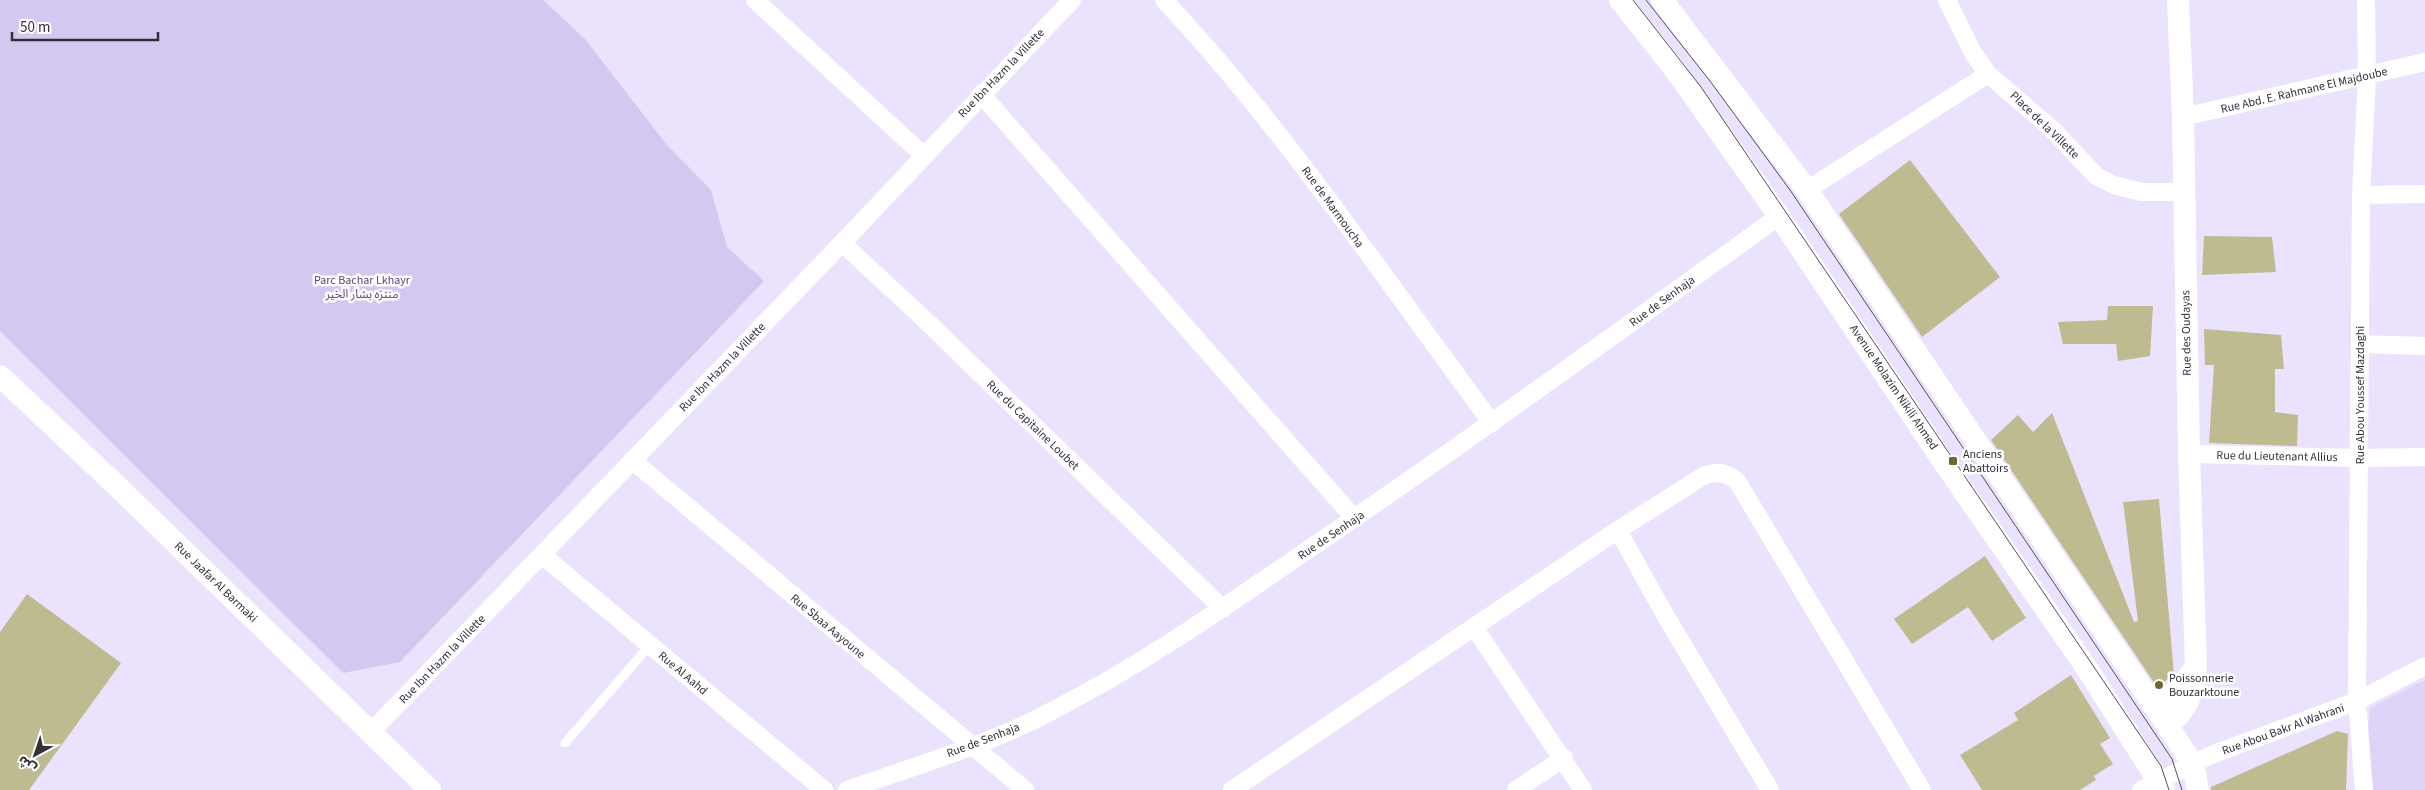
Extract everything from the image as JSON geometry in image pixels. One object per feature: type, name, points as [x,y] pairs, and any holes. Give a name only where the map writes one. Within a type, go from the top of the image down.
[{"type":"street","points":[[755,0],[923,155]]},
{"type":"street","name":"Rue Ibn Hazm la Villette","points":[[371,732],[842,243],[923,155],[1072,0]]},
{"type":"street","name":"Rue de Marmoucha","points":[[1164,0],[1212,51],[1309,173],[1492,423]]},
{"type":"street","name":"Avenue Molazim Nikili Ahmed","points":[[1620,0],[1676,71],[1779,216],[1947,466],[2086,667],[2155,787]]},
{"type":"street","points":[[1662,0],[1807,190],[2193,764],[2198,790]]},
{"type":"street","name":"Place de la Villette","points":[[1947,0],[1973,53],[1988,74],[2053,130],[2096,176],[2114,185],[2141,192],[2182,192]]},
{"type":"street","name":"Rue des Oudayas","points":[[2168,726],[2186,707],[2192,696],[2196,666],[2182,192],[2183,117],[2178,0]]},
{"type":"street","name":"Rue Abou Youssef Mazdaghi","points":[[2364,790],[2357,701],[2361,195],[2367,76],[2366,0]]},
{"type":"street","name":"Rue Abd. E. Rahmane El Majdoube","points":[[2183,117],[2425,62]]},
{"type":"street","points":[[1807,190],[1988,74]]},
{"type":"street","points":[[981,94],[1354,518]]},
{"type":"street","points":[[2361,195],[2425,194]]},
{"type":"street","name":"Rue de Senhaja","points":[[847,790],[1011,731],[1084,694],[1223,609],[1492,423],[1779,216]]},
{"type":"street","name":"Rue du Capitaine Loubet","points":[[842,243],[922,316],[1223,609]]},
{"type":"street","points":[[2360,344],[2425,346]]},
{"type":"street","name":"Rue Jaafar Al Barmaki","points":[[0,376],[117,486],[430,790]]},
{"type":"street","name":"Rue du Lieutenant Allius","points":[[2189,454],[2359,458],[2425,457]]},
{"type":"street","name":"Rue Sbaa Aayoune","points":[[632,460],[970,746],[1025,790]]},
{"type":"street","points":[[1232,790],[1618,530],[1705,475],[1719,471],[1737,481],[1922,790]]},
{"type":"street","points":[[1618,530],[1665,615],[1770,790]]},
{"type":"street","name":"Rue Al Aahd","points":[[542,555],[824,790]]},
{"type":"street","points":[[1474,627],[1584,790]]},
{"type":"street","points":[[2154,706],[2180,689],[2196,666]]},
{"type":"street","name":"Rue Abou Bakr Al Wahrani","points":[[2155,787],[2212,755],[2357,701],[2425,666]]},
{"type":"street","points":[[1516,790],[1564,758]]},
{"type":"lane","points":[[565,743],[650,645]]},
{"type":"shaded area","points":[[2425,680],[2425,790],[2364,790],[2370,708]]},
{"type":"green space","name":"Parc Bachar Lkhayr منتزه بشار الخير","points":[[0,0],[543,0],[585,39],[667,145],[711,190],[727,247],[764,281],[400,662],[343,673],[0,331]]},
{"type":"building","points":[[1910,160],[2000,277],[1922,337],[1839,214]]},
{"type":"building","points":[[2204,236],[2272,237],[2276,272],[2202,275]]},
{"type":"building","points":[[2108,306],[2153,306],[2150,356],[2118,361],[2116,344],[2063,344],[2058,322],[2107,320]]},
{"type":"building","points":[[2204,329],[2281,335],[2284,369],[2275,369],[2275,412],[2298,415],[2297,446],[2209,443],[2214,365],[2205,365]]},
{"type":"building","points":[[2052,413],[2134,622],[2138,621],[2123,502],[2159,499],[2174,675],[2157,687],[1991,440],[2018,415],[2033,432]]},
{"type":"building","points":[[1985,556],[2026,618],[1992,641],[1968,607],[1912,644],[1894,619]]},
{"type":"building","points":[[27,594],[121,663],[29,790],[0,790],[0,632]]},
{"type":"building","points":[[2071,675],[2110,738],[2100,744],[2113,764],[2094,776],[2096,780],[2080,790],[1982,790],[1960,755],[2018,720],[2014,713]]},
{"type":"building","points":[[2337,731],[2348,734],[2346,790],[2211,790],[2211,787]]},
{"type":"tram line","points":[[1633,0],[1701,87],[2161,766],[2169,790]]},
{"type":"tram line","points":[[1646,0],[1710,81],[1790,190],[2172,759],[2182,790]]},
{"type":"place","name":"Anciens Abattoirs","points":[[1953,461]]},
{"type":"place","name":"Poissonnerie Bouzarktoune","points":[[2159,685]]}]
